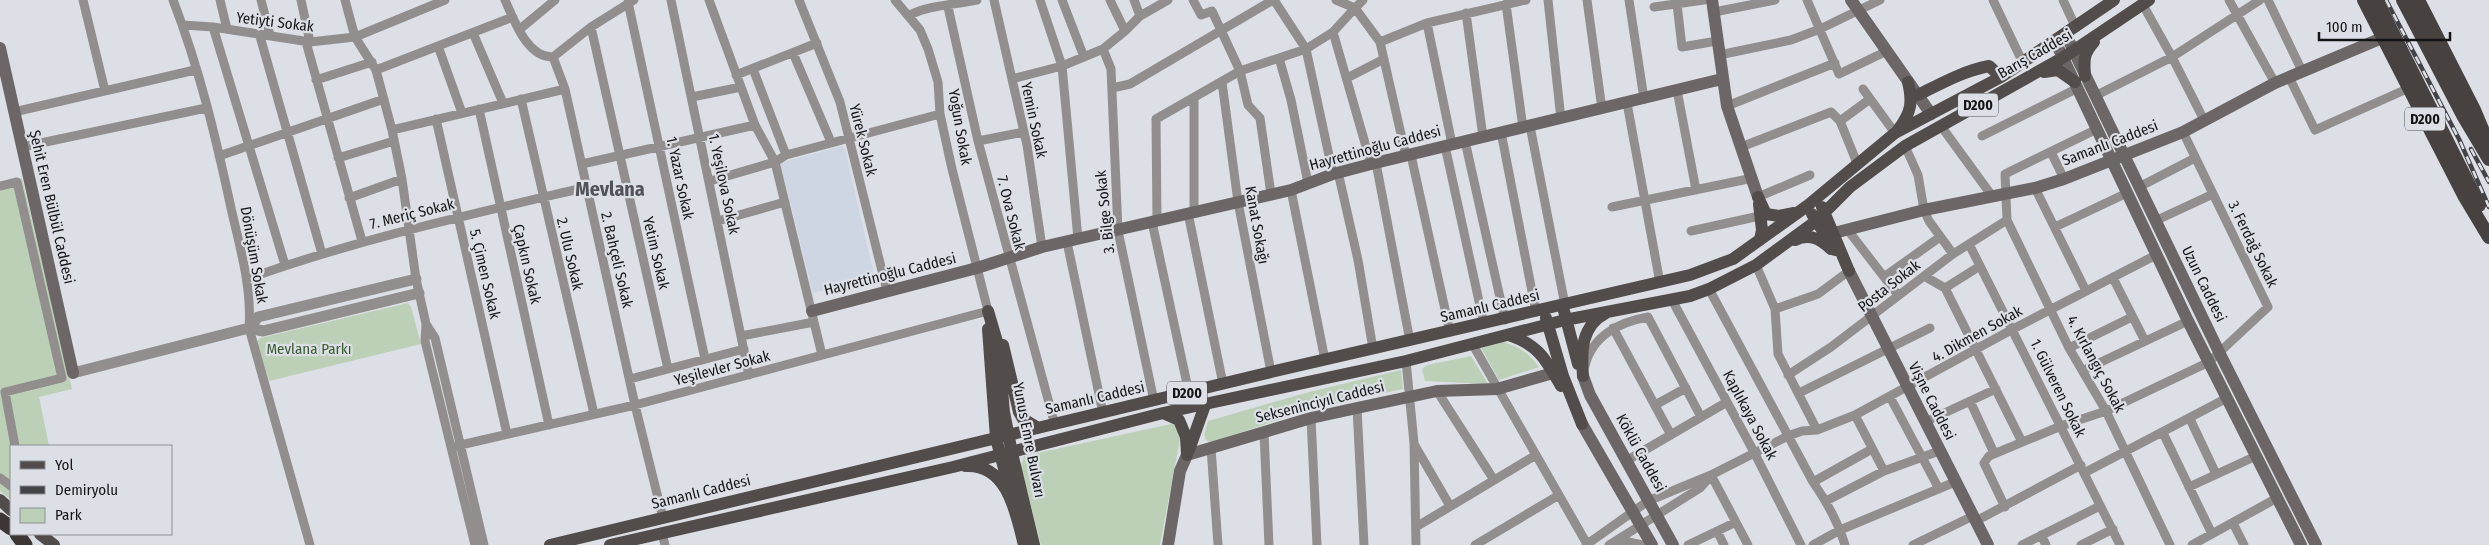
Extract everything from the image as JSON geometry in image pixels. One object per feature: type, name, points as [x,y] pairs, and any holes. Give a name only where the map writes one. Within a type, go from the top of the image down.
[{"type":"highway","name":"D200","points":[[2364,0],[2408,88],[2465,196],[2489,237]]},
{"type":"highway","name":"D200","points":[[2376,0],[2473,191],[2489,229]]},
{"type":"highway","name":"D200","points":[[2403,0],[2464,117],[2489,159]]},
{"type":"highway","points":[[2418,0],[2474,110],[2489,146]]},
{"type":"highway","points":[[18,535],[26,545]]},
{"type":"main road","name":"Barış Caddesi","points":[[1807,205],[1857,162],[1894,134],[2001,77],[2066,35],[2114,0]]},
{"type":"main road","name":"Barış Caddesi","points":[[1821,217],[1850,187],[1905,146],[2037,74],[2101,34],[2146,2]]},
{"type":"main road","points":[[1854,5],[1930,114],[1941,126]]},
{"type":"main road","points":[[1713,6],[1718,55],[1727,106],[1763,215],[1760,240]]},
{"type":"main road","points":[[2037,74],[2058,70],[2079,82],[2086,50],[2101,34]]},
{"type":"main road","name":"Uzun Caddesi","points":[[2066,35],[2069,54],[2096,129],[2156,256],[2188,321],[2214,358],[2316,545]]},
{"type":"main road","name":"Samanlı Caddesi","points":[[1834,234],[1924,210],[2035,188],[2064,179],[2183,132],[2275,83],[2382,38]]},
{"type":"main road","name":"Şehit Eren Bülbül Caddesi","points":[[0,48],[73,373]]},
{"type":"main road","points":[[1918,95],[1950,79],[1989,66],[2001,77]]},
{"type":"main road","name":"Hayrettinoğlu Caddesi","points":[[813,316],[887,291],[977,268],[1042,247],[1291,190],[1335,173],[1373,163],[1722,79]]},
{"type":"main road","points":[[1894,134],[1911,110],[1912,102],[1908,82]]},
{"type":"main road","name":"Uzun Caddesi","points":[[2079,82],[2095,96],[2139,187],[2214,358],[2227,398],[2301,545]]},
{"type":"main road","points":[[1834,234],[1836,207],[1850,187]]},
{"type":"main road","points":[[1763,215],[1779,216],[1807,205],[1821,217],[1834,234],[1849,271]]},
{"type":"main road","name":"Samanlı Caddesi","points":[[550,545],[1271,372],[1505,320],[1690,275],[1732,259],[1807,205]]},
{"type":"main road","points":[[1821,217],[1837,254],[1849,271]]},
{"type":"main road","name":"Samanlı Caddesi","points":[[610,545],[663,539],[1163,413],[1406,361],[1565,320],[1672,300],[1708,289],[1756,265],[1779,246],[1821,217]]},
{"type":"main road","points":[[1779,246],[1808,236],[1823,242],[1837,254]]},
{"type":"main road","name":"Vişne Caddesi","points":[[1849,271],[1988,545]]},
{"type":"main road","points":[[1564,305],[1565,320],[1583,376]]},
{"type":"main road","points":[[1540,311],[1548,324],[1563,376],[1582,424]]},
{"type":"main road","points":[[1583,376],[1581,356],[1586,333],[1596,320],[1608,312]]},
{"type":"main road","points":[[990,317],[1007,358],[1019,412],[1023,419],[1038,428]]},
{"type":"main road","name":"Yunus Emre Bulvarı","points":[[990,317],[998,345],[1002,436],[1034,545]]},
{"type":"main road","points":[[1509,335],[1533,346],[1543,356],[1652,545]]},
{"type":"main road","name":"Sekseninciyıl Caddesi","points":[[1187,455],[1311,418],[1437,391],[1497,389],[1553,373]]},
{"type":"main road","name":"Köklü Caddesi","points":[[1583,376],[1590,395],[1673,545]]},
{"type":"main road","points":[[1168,545],[1180,471],[1205,405]]},
{"type":"main road","points":[[1163,413],[1180,420],[1186,437],[1187,455]]},
{"type":"main road","points":[[1006,454],[1014,508]]},
{"type":"main road","name":"Yunus Emre Bulvarı","points":[[953,467],[970,466],[990,472],[1005,487],[1014,508],[1024,545]]},
{"type":"main road","points":[[0,500],[10,509]]},
{"type":"main road","points":[[41,535],[54,545]]},
{"type":"street","points":[[83,0],[105,91]]},
{"type":"street","name":"Dönüşüm Sokak","points":[[173,0],[183,25],[220,156],[247,279],[251,304],[249,328],[310,545]]},
{"type":"street","points":[[220,0],[227,29]]},
{"type":"street","points":[[261,0],[270,35]]},
{"type":"street","points":[[301,0],[316,80],[362,241]]},
{"type":"street","points":[[345,0],[355,37],[374,66],[392,130],[410,228],[416,279],[426,324],[425,341],[456,446],[479,544]]},
{"type":"street","name":"Yetiyti Sokak","points":[[183,25],[259,33],[308,42],[355,37],[446,0]]},
{"type":"street","points":[[506,0],[513,17],[534,50],[545,58],[553,57],[591,27],[631,1]]},
{"type":"street","points":[[520,29],[555,0]]},
{"type":"street","name":"1. Yeşilova Sokak","points":[[672,0],[750,375]]},
{"type":"street","points":[[709,0],[755,125],[775,162],[822,355]]},
{"type":"street","name":"Yürek Sokak","points":[[799,0],[818,43],[840,102],[887,291]]},
{"type":"street","name":"Yoğun Sokak","points":[[895,0],[910,15],[920,30],[938,82],[940,114],[990,317]]},
{"type":"street","points":[[910,15],[924,8],[948,6],[977,0]]},
{"type":"street","name":"Yemin Sokak","points":[[994,0],[1024,132],[1042,247]]},
{"type":"street","points":[[1040,0],[1062,66],[1073,240],[1103,413]]},
{"type":"street","points":[[1062,0],[1084,57]]},
{"type":"street","points":[[1110,0],[1125,31]]},
{"type":"street","points":[[1134,0],[1140,16]]},
{"type":"street","points":[[1012,79],[1062,66],[1102,48],[1125,31],[1140,16],[1168,0]]},
{"type":"street","points":[[1193,0],[1201,15],[1212,11],[1240,71],[1248,105],[1260,118],[1271,194]]},
{"type":"street","points":[[1112,88],[1130,84],[1274,0],[1306,49],[1335,173],[1358,260],[1373,349]]},
{"type":"street","points":[[1336,0],[1355,8],[1380,42],[1450,332]]},
{"type":"street","points":[[1189,393],[1154,222],[1156,120],[1240,71],[1306,49],[1333,32],[1363,0]]},
{"type":"street","points":[[1380,42],[1427,23],[1526,0]]},
{"type":"street","points":[[1548,0],[1561,119]]},
{"type":"street","points":[[1587,0],[1602,109]]},
{"type":"street","points":[[1629,0],[1644,98]]},
{"type":"street","points":[[1654,7],[1704,0]]},
{"type":"street","points":[[1713,6],[1775,0]]},
{"type":"street","points":[[1807,0],[1839,74],[1887,51]]},
{"type":"street","points":[[1718,55],[1791,40],[1820,29],[1854,5],[1880,0]]},
{"type":"street","points":[[1993,0],[2023,62]]},
{"type":"street","points":[[2063,0],[2066,35]]},
{"type":"street","points":[[2229,0],[2275,83]]},
{"type":"street","points":[[2095,96],[2172,57],[2260,0]]},
{"type":"street","points":[[2268,0],[2302,72]]},
{"type":"street","name":"1. Yazar Sokak","points":[[631,1],[659,147],[705,359]]},
{"type":"street","points":[[2146,2],[2204,120]]},
{"type":"street","points":[[1506,4],[1527,127],[1564,305]]},
{"type":"street","points":[[1677,4],[1682,47],[1717,41]]},
{"type":"street","name":"7. Ova Sokak","points":[[948,6],[978,141],[1008,258],[1055,425]]},
{"type":"street","points":[[1466,14],[1483,137]]},
{"type":"street","points":[[316,80],[374,66],[438,46],[513,17]]},
{"type":"street","points":[[1427,23],[1448,145],[1484,324]]},
{"type":"street","points":[[212,27],[250,145],[285,265]]},
{"type":"street","name":"Yetim Sokak","points":[[591,27],[668,368]]},
{"type":"street","points":[[1333,32],[1373,163],[1410,341]]},
{"type":"street","points":[[259,33],[322,254]]},
{"type":"street","points":[[473,33],[503,104]]},
{"type":"street","points":[[736,75],[818,43]]},
{"type":"street","points":[[438,46],[462,113]]},
{"type":"street","name":"3. Bilge Sokak","points":[[1102,48],[1111,69],[1118,231],[1154,401]]},
{"type":"street","points":[[793,53],[832,142]]},
{"type":"street","name":"2. Bahçeli Sokak","points":[[553,57],[565,89],[635,405],[663,518]]},
{"type":"street","points":[[1279,58],[1292,100],[1308,183]]},
{"type":"street","points":[[1347,78],[1384,59]]},
{"type":"street","points":[[1727,106],[1835,63]]},
{"type":"street","points":[[753,69],[786,155]]},
{"type":"street","points":[[14,112],[195,70]]},
{"type":"street","points":[[2289,77],[2315,130],[2408,88]]},
{"type":"street","name":"Kanat Sokağı","points":[[1222,82],[1238,202],[1271,372]]},
{"type":"street","points":[[1982,136],[2079,82]]},
{"type":"street","points":[[692,97],[741,87]]},
{"type":"street","points":[[392,130],[565,89]]},
{"type":"street","points":[[1863,89],[1894,134]]},
{"type":"street","points":[[1677,90],[1696,190]]},
{"type":"street","points":[[1194,98],[1191,212],[1223,384]]},
{"type":"street","points":[[220,156],[384,99]]},
{"type":"street","name":"2. Ulu Sokak","points":[[521,99],[594,414]]},
{"type":"street","points":[[1840,121],[1870,99]]},
{"type":"street","points":[[1627,103],[1660,282]]},
{"type":"street","points":[[22,148],[206,108]]},
{"type":"street","name":"Çapkın Sokak","points":[[479,109],[549,425]]},
{"type":"street","points":[[1741,147],[1832,112],[1840,121],[1857,162]]},
{"type":"street","points":[[710,181],[775,162],[786,155],[940,114]]},
{"type":"street","name":"5. Çimen Sokak","points":[[436,120],[507,434]]},
{"type":"street","points":[[582,164],[755,125]]},
{"type":"street","points":[[1941,126],[1992,196]]},
{"type":"street","points":[[2064,179],[2051,152],[2096,129]]},
{"type":"street","points":[[978,141],[1024,132]]},
{"type":"street","points":[[1501,132],[1540,311]]},
{"type":"street","name":"3. Ferdağ Sokak","points":[[2183,132],[2268,307],[2214,358]]},
{"type":"street","points":[[338,158],[394,141]]},
{"type":"street","points":[[1465,141],[1505,320]]},
{"type":"street","points":[[1905,146],[1918,175],[1924,210],[1929,221],[1953,254]]},
{"type":"street","name":"4. Kırlangıç Sokak","points":[[2051,152],[2004,174],[2007,220],[2052,309],[2069,348],[2084,370],[2106,410],[2170,545]]},
{"type":"street","points":[[2139,187],[2195,158]]},
{"type":"street","points":[[1758,197],[1810,175]]},
{"type":"street","points":[[1612,207],[1645,198],[1696,190],[1752,178]]},
{"type":"street","points":[[349,198],[402,179]]},
{"type":"street","points":[[0,186],[17,182],[62,378],[5,392],[15,445]]},
{"type":"street","name":"7. Meriç Sokak","points":[[247,279],[285,265],[410,228],[587,187]]},
{"type":"street","points":[[2035,188],[2086,291]]},
{"type":"street","points":[[1291,190],[1325,360]]},
{"type":"street","points":[[2054,227],[2127,193]]},
{"type":"street","points":[[2155,221],[2213,194]]},
{"type":"street","points":[[718,221],[786,202]]},
{"type":"street","points":[[1691,231],[1763,215]]},
{"type":"street","name":"Posta Sokak","points":[[1788,374],[1831,347],[1953,254],[2007,220]]},
{"type":"street","points":[[1847,229],[1898,295]]},
{"type":"street","points":[[1884,277],[1940,237]]},
{"type":"street","name":"1. Gülveren Sokak","points":[[1968,244],[2120,545]]},
{"type":"street","name":"4. Dikmen Sokak","points":[[1712,475],[1788,436],[1802,431],[1818,430],[1855,415],[1908,388],[2012,329],[2156,256]]},
{"type":"street","points":[[1756,265],[1775,309],[1778,354],[1818,430]]},
{"type":"street","points":[[1945,288],[1980,266]]},
{"type":"street","points":[[1775,309],[1818,294],[1849,271]]},
{"type":"street","points":[[1924,276],[1945,288],[2022,442]]},
{"type":"street","points":[[2113,278],[2145,341]]},
{"type":"street","points":[[249,328],[258,317],[416,279]]},
{"type":"street","points":[[1708,289],[1788,436],[1826,501],[1840,530],[1844,545]]},
{"type":"street","points":[[73,373],[249,328],[263,331],[419,293]]},
{"type":"street","name":"Kaplıkaya Sokak","points":[[1672,300],[1754,452],[1801,545]]},
{"type":"street","points":[[741,336],[813,316]]},
{"type":"street","points":[[1583,376],[1587,359],[1601,338],[1613,328],[1648,316],[1701,417]]},
{"type":"street","name":"Yeşilevler Sokak","points":[[456,446],[635,405],[822,355],[990,317]]},
{"type":"street","points":[[2069,348],[2132,317]]},
{"type":"street","points":[[2084,370],[2188,321]]},
{"type":"street","points":[[1613,328],[1671,435]]},
{"type":"street","points":[[1800,393],[1930,328]]},
{"type":"street","points":[[1473,345],[1586,544],[1648,501],[1712,475]]},
{"type":"street","points":[[630,378],[744,349]]},
{"type":"street","points":[[2005,507],[1984,463],[1988,456],[2106,410],[2214,358]]},
{"type":"street","points":[[1406,361],[1414,443],[1416,545]]},
{"type":"street","points":[[1655,405],[1686,388]]},
{"type":"street","points":[[1925,422],[1996,389]]},
{"type":"street","points":[[1437,391],[1494,480]]},
{"type":"street","points":[[1890,397],[1939,489]]},
{"type":"street","points":[[1912,545],[2005,507],[2082,469],[2125,452],[2227,398]]},
{"type":"street","points":[[1970,401],[1994,453]]},
{"type":"street","points":[[1626,461],[1727,402]]},
{"type":"street","points":[[1357,408],[1364,545]]},
{"type":"street","points":[[1855,415],[1884,471]]},
{"type":"street","points":[[1311,418],[1317,545]]},
{"type":"street","points":[[2190,419],[2216,474]]},
{"type":"street","points":[[1264,432],[1269,545]]},
{"type":"street","points":[[2163,433],[2212,534]]},
{"type":"street","points":[[1414,443],[1450,506]]},
{"type":"street","points":[[1211,448],[1218,545]]},
{"type":"street","points":[[1814,482],[1872,449]]},
{"type":"street","points":[[1826,501],[1884,471],[1939,451]]},
{"type":"street","points":[[1416,527],[1536,455]]},
{"type":"street","points":[[2189,486],[2256,456]]},
{"type":"street","points":[[1611,544],[1657,517],[1700,488],[1712,475]]},
{"type":"street","points":[[1712,475],[1747,545]]},
{"type":"street","points":[[1813,545],[1840,530],[1955,482]]},
{"type":"street","points":[[1475,545],[1559,494]]},
{"type":"street","points":[[2192,545],[2277,498]]},
{"type":"street","points":[[2022,545],[2100,506]]},
{"type":"street","points":[[1688,545],[1736,522]]},
{"type":"street","points":[[2233,523],[2244,545]]},
{"type":"street","points":[[2081,545],[2113,529]]},
{"type":"street","points":[[1716,532],[1724,545]]},
{"type":"street","points":[[2041,535],[2046,545]]},
{"type":"street","points":[[1611,544],[1624,540],[1642,545]]},
{"type":"street","points":[[1611,544],[1624,545]]},
{"type":"shaded area","points":[[842,146],[845,149],[875,279],[813,293],[780,163]]},
{"type":"green space","points":[[22,178],[72,389],[39,397],[49,445],[10,445],[10,499],[0,491],[0,183]]},
{"type":"green space","name":"Mevlana Parkı","points":[[408,303],[411,307],[421,344],[269,381],[257,342],[260,338]]},
{"type":"green space","points":[[1503,342],[1524,351],[1539,367],[1499,380],[1481,348]]},
{"type":"green space","points":[[1471,356],[1488,384],[1425,381],[1422,369],[1427,365]]},
{"type":"green space","points":[[1401,370],[1403,389],[1311,409],[1212,442],[1207,441],[1204,435],[1208,421],[1309,392]]},
{"type":"green space","points":[[1171,424],[1179,426],[1181,434],[1160,545],[1041,545],[1021,466],[1024,456]]},
{"type":"railway","points":[[2386,0],[2459,139],[2489,207]]},
{"type":"railway","points":[[2471,149],[2489,182]]},
{"type":"district","name":"Mevlana","points":[[610,189]]}]
